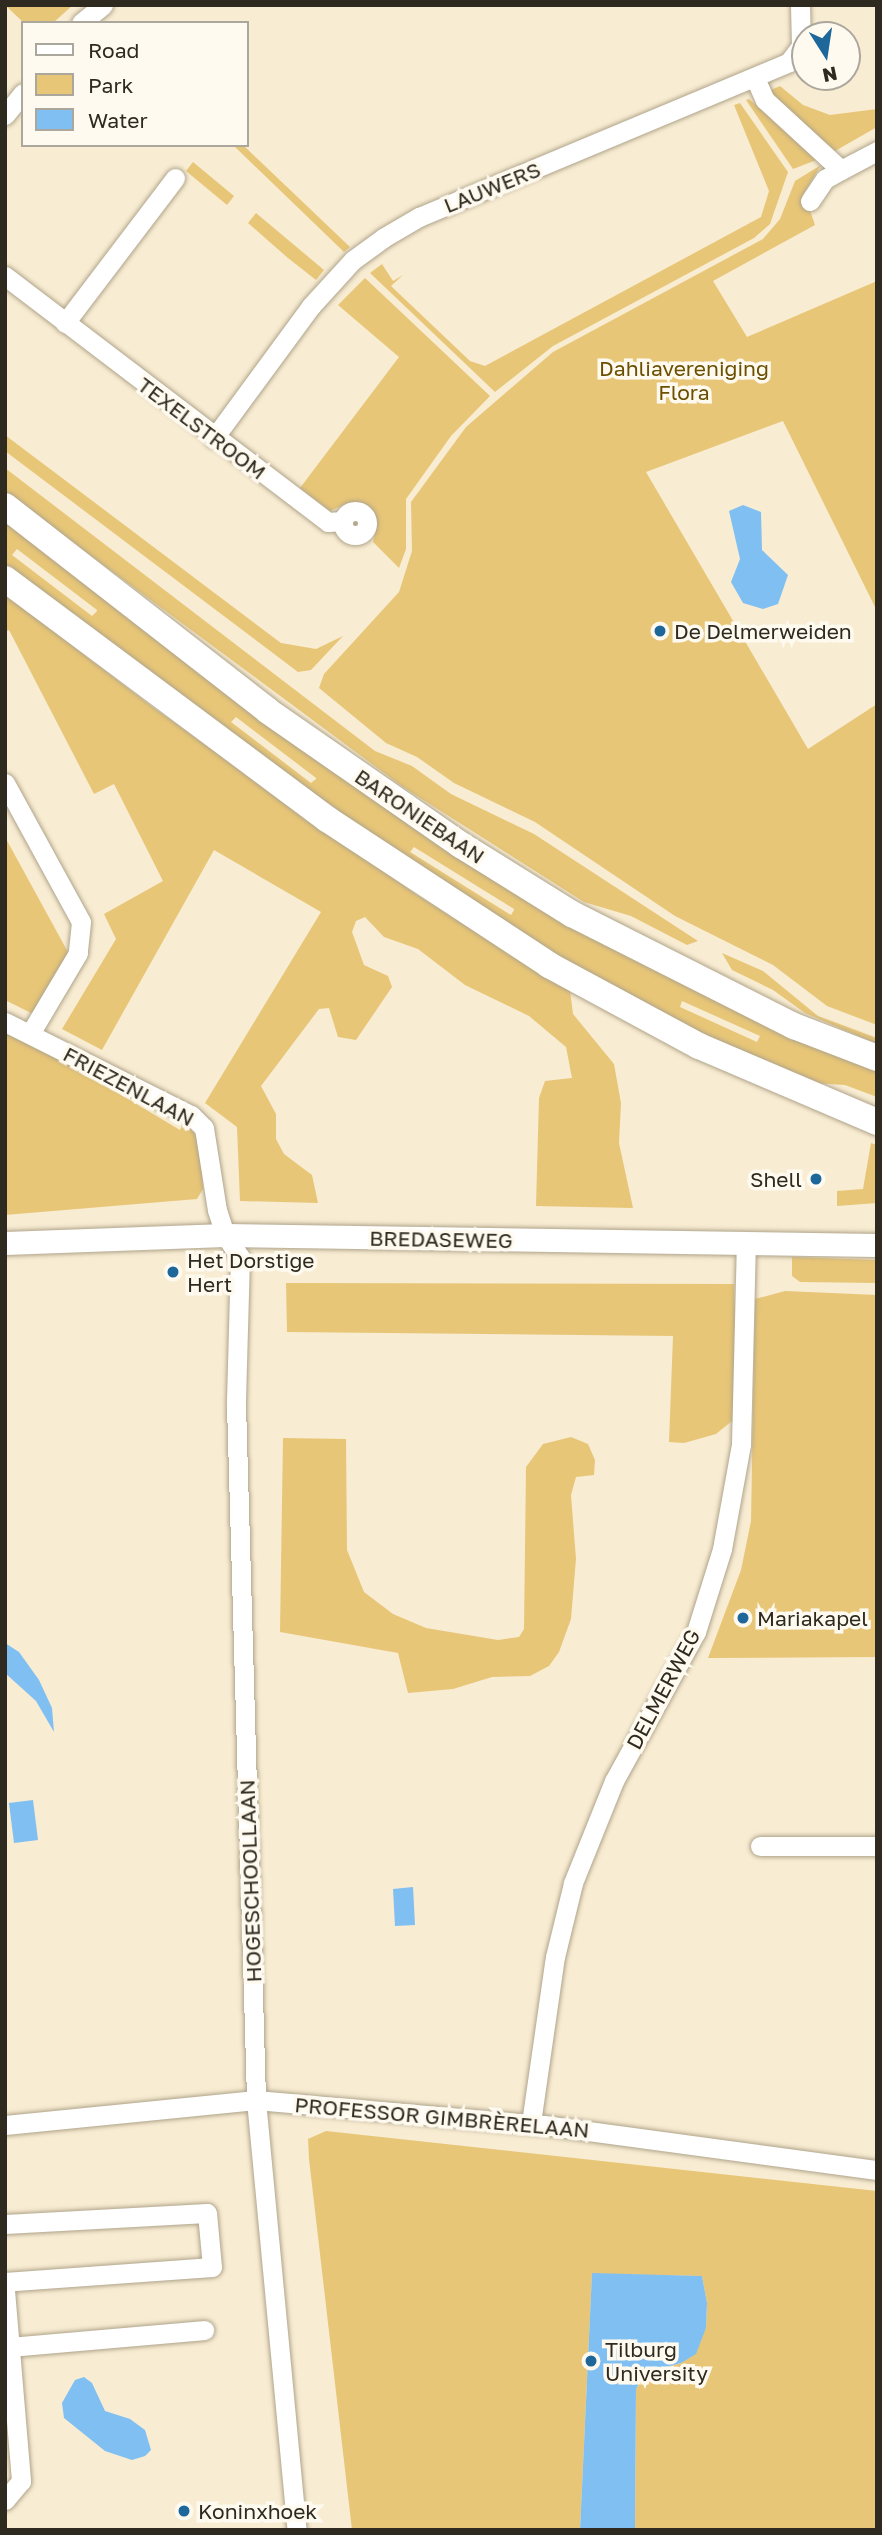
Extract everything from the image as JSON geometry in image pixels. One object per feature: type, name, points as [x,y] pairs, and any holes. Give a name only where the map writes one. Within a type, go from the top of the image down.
[{"type":"main road","name":"BARONIEBAAN","points":[[5,506],[268,711],[461,845],[572,914],[794,1026],[877,1058]]},
{"type":"main road","points":[[5,579],[327,819],[550,965],[699,1046],[877,1122]]},
{"type":"street","points":[[83,21],[103,5]]},
{"type":"street","name":"LAUWERS","points":[[214,438],[311,306],[353,260],[419,217],[755,78],[796,54],[802,46],[800,5]]},
{"type":"street","points":[[755,78],[765,100],[841,170]]},
{"type":"street","points":[[5,114],[21,95]]},
{"type":"street","points":[[810,201],[825,180],[877,151]]},
{"type":"street","points":[[65,323],[175,178]]},
{"type":"street","name":"TEXELSTROOM","points":[[5,276],[214,438],[328,522],[343,521]]},
{"type":"street","points":[[5,783],[81,922],[78,953],[30,1034]]},
{"type":"street","name":"FRIEZENLAAN","points":[[5,1022],[191,1115],[204,1128],[225,1235]]},
{"type":"street","name":"BREDASEWEG","points":[[5,1243],[225,1235],[877,1245]]},
{"type":"street","name":"HOGESCHOOLLAAN","points":[[225,1235],[240,1257],[236,1404],[256,2100],[297,2530]]},
{"type":"street","name":"DELMERWEG","points":[[531,2123],[555,1956],[573,1883],[614,1781],[696,1632],[722,1549],[741,1444],[746,1244]]},
{"type":"street","points":[[760,1846],[877,1846]]},
{"type":"street","name":"PROFESSOR GIMBRÈRELAAN","points":[[5,2125],[256,2100],[531,2123],[877,2169]]},
{"type":"street","points":[[5,2224],[207,2213],[212,2267],[5,2282]]},
{"type":"street","points":[[5,2290],[21,2481],[5,2500]]},
{"type":"street","points":[[10,2347],[204,2330]]},
{"type":"green space","points":[[5,5],[73,5],[55,21],[22,21]]},
{"type":"green space","points":[[780,86],[803,105],[830,115],[877,109],[877,127],[835,151],[775,100],[771,90]]},
{"type":"green space","points":[[749,99],[819,159],[793,169],[746,100]]},
{"type":"green space","points":[[740,103],[788,172],[770,224],[754,238],[553,346],[495,392],[370,273],[382,264],[393,281],[403,275],[391,286],[470,361],[485,366],[761,217],[769,191],[734,105]]},
{"type":"green space","points":[[235,147],[245,147],[350,247],[344,252]]},
{"type":"green space","points":[[193,162],[234,196],[227,205],[186,171]]},
{"type":"green space","name":"Dahliavereniging Flora","points":[[821,165],[804,193],[815,225],[713,281],[747,337],[877,281],[877,611],[783,421],[646,472],[808,749],[877,704],[877,1025],[827,1006],[773,965],[675,916],[535,822],[454,783],[417,757],[386,743],[319,688],[324,674],[399,592],[412,551],[411,502],[466,427],[553,352],[763,239],[780,219],[795,181]]},
{"type":"green space","points":[[256,213],[324,270],[316,280],[248,223]]},
{"type":"green space","points":[[365,278],[490,396],[451,436],[406,499],[406,549],[399,568],[373,542],[377,525],[373,516],[351,502],[330,511],[300,488],[399,357],[338,305]]},
{"type":"green space","points":[[5,435],[281,643],[316,649],[343,636],[311,670],[298,672],[5,451]]},
{"type":"green space","points":[[5,468],[375,751],[412,766],[451,794],[534,834],[698,941],[687,945],[631,916],[584,902],[403,787],[5,492]]},
{"type":"green space","points":[[5,523],[382,803],[877,1070],[877,1097],[845,1085],[813,1083],[709,1038],[476,913],[5,569]],"holes":[[[17,549],[97,611],[92,616],[12,555]],[[236,717],[316,779],[311,783],[231,722]],[[414,847],[514,910],[511,915],[410,852]],[[682,1001],[760,1036],[757,1042],[680,1007]]]},
{"type":"green space","points":[[5,594],[151,706],[414,893],[570,990],[573,1014],[614,1064],[621,1103],[619,1143],[633,1208],[536,1206],[539,1098],[545,1081],[572,1078],[566,1047],[529,1016],[465,985],[418,949],[384,937],[365,917],[356,921],[352,932],[364,965],[388,976],[392,987],[356,1040],[338,1037],[329,1008],[319,1009],[261,1086],[276,1114],[276,1139],[284,1154],[312,1175],[318,1203],[240,1201],[237,1127],[205,1103],[321,912],[214,850],[102,1050],[62,1029],[116,939],[104,914],[163,881],[114,784],[94,794],[9,630],[5,632]]},
{"type":"green space","points":[[5,837],[69,954],[33,1014],[5,1000]]},
{"type":"green space","points":[[722,953],[763,971],[818,1016],[877,1038],[877,1044],[805,1013],[773,990],[732,970]]},
{"type":"green space","points":[[5,1026],[180,1130],[184,1121],[201,1142],[203,1189],[197,1199],[5,1215]]},
{"type":"green space","points":[[871,1143],[877,1145],[877,1203],[837,1206],[837,1191],[863,1189]]},
{"type":"green space","points":[[792,1257],[877,1260],[877,1283],[800,1282],[792,1276]]},
{"type":"green space","points":[[286,1283],[734,1284],[738,1416],[716,1434],[684,1443],[669,1442],[673,1336],[287,1332]]},
{"type":"green space","points":[[785,1291],[877,1295],[877,1657],[708,1658],[741,1570],[751,1521],[755,1299]]},
{"type":"green space","points":[[571,1437],[588,1444],[595,1460],[594,1475],[576,1477],[571,1495],[576,1559],[571,1619],[559,1652],[549,1666],[530,1676],[492,1677],[453,1689],[408,1693],[398,1653],[280,1632],[283,1438],[346,1439],[347,1550],[364,1592],[393,1614],[426,1628],[498,1640],[519,1637],[524,1629],[526,1467],[543,1444]]},
{"type":"green space","name":"Tilburg University","points":[[326,2131],[877,2191],[877,2530],[635,2530],[636,2390],[642,2374],[681,2363],[706,2328],[707,2303],[702,2276],[592,2274],[580,2530],[352,2530],[309,2159],[308,2139]]},
{"type":"water","points":[[743,505],[761,512],[762,550],[788,575],[778,604],[763,609],[743,603],[731,582],[740,559],[729,511]]},
{"type":"water","points":[[5,1643],[19,1652],[39,1680],[52,1708],[54,1732],[36,1701],[5,1673]]},
{"type":"water","points":[[33,1800],[38,1840],[14,1843],[9,1803]]},
{"type":"water","points":[[413,1887],[415,1925],[395,1926],[393,1889]]},
{"type":"water","points":[[592,2273],[702,2276],[707,2303],[706,2328],[696,2354],[681,2363],[642,2374],[636,2390],[635,2530],[580,2530]]},
{"type":"water","points":[[84,2377],[92,2383],[105,2411],[130,2419],[145,2430],[151,2450],[145,2456],[132,2460],[105,2451],[64,2418],[62,2403],[75,2380]]},
{"type":"place","name":"De Delmerweiden","points":[[660,631]]},
{"type":"place","name":"Shell","points":[[816,1179]]},
{"type":"place","name":"Het Dorstige Hert","points":[[173,1272]]},
{"type":"place","name":"Mariakapel","points":[[743,1618]]},
{"type":"place","name":"Tilburg University","points":[[591,2361]]},
{"type":"place","name":"Koninxhoek","points":[[184,2511]]}]
